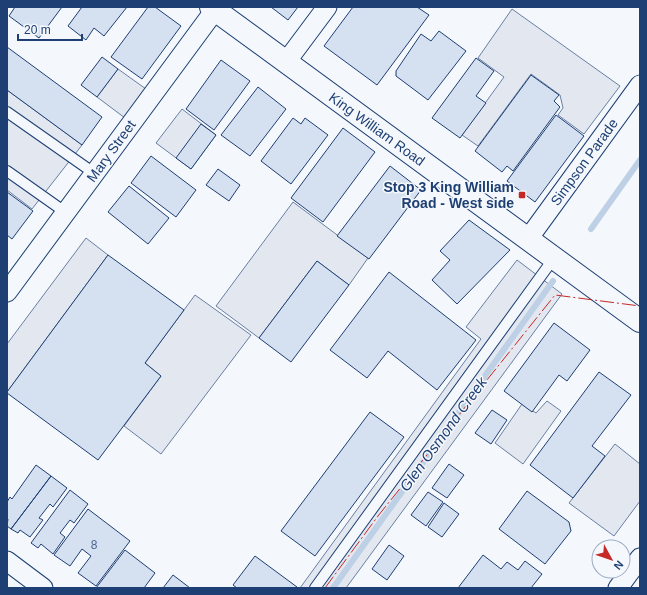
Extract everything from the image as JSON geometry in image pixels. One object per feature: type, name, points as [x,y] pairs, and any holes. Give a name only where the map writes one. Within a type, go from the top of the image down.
[{"type":"main road","name":"King William Road","points":[[213,8],[640,321]]},
{"type":"street","points":[[286,62],[327,7]]},
{"type":"street","name":"Mary Street","points":[[7,292],[213,8]]},
{"type":"street","name":"Simpson Parade","points":[[528,239],[640,85]]},
{"type":"street","points":[[618,588],[640,558]]},
{"type":"street","points":[[7,561],[43,588]]},
{"type":"lane","points":[[7,112],[94,174]]},
{"type":"lane","points":[[7,171],[66,212]]},
{"type":"lane","points":[[315,588],[554,258]]},
{"type":"shaded area","points":[[512,9],[620,86],[584,134],[558,115],[563,108],[560,95],[531,74],[478,146],[462,135],[504,77],[478,58]]},
{"type":"shaded area","points":[[118,69],[146,89],[125,118],[97,97]]},
{"type":"shaded area","points":[[7,90],[82,145],[32,209],[7,190]]},
{"type":"shaded area","points":[[182,109],[216,135],[191,169],[156,143]]},
{"type":"shaded area","points":[[293,202],[368,258],[349,285],[317,261],[259,338],[216,306]]},
{"type":"shaded area","points":[[86,238],[108,255],[7,392],[7,344]]},
{"type":"shaded area","points":[[517,260],[562,294],[346,588],[300,588],[481,339],[466,327]]},
{"type":"shaded area","points":[[195,295],[251,335],[161,454],[124,426],[161,376],[145,363]]},
{"type":"shaded area","points":[[547,401],[561,411],[523,464],[495,443],[522,404],[536,413]]},
{"type":"shaded area","points":[[615,444],[640,464],[640,501],[614,536],[569,503]]},
{"type":"building","points":[[15,7],[62,7],[39,38],[9,16]]},
{"type":"building","points":[[82,7],[127,7],[104,36],[94,28],[86,40],[68,26]]},
{"type":"building","points":[[148,7],[155,7],[181,26],[142,79],[111,57]]},
{"type":"building","points":[[271,7],[298,7],[288,20]]},
{"type":"building","points":[[353,7],[417,7],[429,15],[377,85],[324,46]]},
{"type":"building","points":[[439,31],[466,51],[428,100],[396,76],[396,71],[421,34],[431,41]]},
{"type":"building","points":[[7,47],[102,117],[82,145],[7,90]]},
{"type":"building","points":[[102,57],[118,69],[97,97],[81,85]]},
{"type":"building","points":[[476,58],[494,71],[476,96],[486,103],[460,138],[432,118]]},
{"type":"building","points":[[221,60],[250,81],[214,130],[186,109]]},
{"type":"building","points":[[531,75],[559,95],[554,101],[560,107],[513,171],[507,166],[502,172],[475,151]]},
{"type":"building","points":[[258,87],[286,109],[250,156],[221,135]]},
{"type":"building","points":[[556,115],[584,136],[535,202],[507,181]]},
{"type":"building","points":[[293,118],[301,124],[305,118],[328,135],[291,184],[261,161]]},
{"type":"building","points":[[201,124],[216,135],[191,169],[176,158]]},
{"type":"building","points":[[343,128],[375,152],[323,222],[291,198]]},
{"type":"building","points":[[151,156],[196,190],[176,217],[131,183]]},
{"type":"building","points":[[390,166],[421,190],[369,259],[337,236]]},
{"type":"building","points":[[218,169],[240,185],[229,201],[206,185]]},
{"type":"building","points":[[129,186],[169,218],[148,244],[108,212]]},
{"type":"building","points":[[7,192],[33,211],[12,239],[7,235]]},
{"type":"building","points":[[469,220],[510,250],[457,304],[432,280],[450,260],[440,251]]},
{"type":"building","points":[[108,255],[184,310],[145,363],[161,376],[98,460],[7,392]]},
{"type":"building","points":[[317,261],[349,285],[291,362],[259,338]]},
{"type":"building","points":[[389,272],[476,340],[437,390],[388,351],[367,378],[330,350]]},
{"type":"building","points":[[554,323],[590,350],[567,381],[559,375],[532,412],[504,391]]},
{"type":"building","points":[[599,372],[631,395],[592,446],[605,456],[573,498],[530,465]]},
{"type":"building","points":[[492,410],[507,420],[491,444],[475,433]]},
{"type":"building","points":[[370,412],[404,437],[315,556],[281,531]]},
{"type":"building","points":[[449,464],[464,475],[447,498],[432,488]]},
{"type":"building","points":[[36,465],[51,476],[11,529],[7,526],[7,502],[10,497],[12,499]]},
{"type":"building","points":[[51,476],[67,488],[53,507],[50,504],[39,518],[43,520],[30,537],[20,530],[18,533],[11,529]]},
{"type":"building","points":[[70,490],[88,504],[74,523],[70,520],[60,533],[65,537],[53,554],[41,544],[38,548],[31,543]]},
{"type":"building","points":[[527,491],[569,522],[571,531],[545,564],[499,529]]},
{"type":"building","points":[[428,492],[443,502],[426,526],[411,515]]},
{"type":"building","points":[[444,503],[459,514],[442,537],[428,527]]},
{"type":"building","points":[[88,509],[130,541],[96,586],[78,573],[91,556],[82,549],[70,566],[54,555]]},
{"type":"building","points":[[389,545],[404,556],[387,580],[372,569]]},
{"type":"building","points":[[125,550],[155,573],[144,588],[96,588]]},
{"type":"building","points":[[483,555],[501,569],[507,562],[518,570],[525,561],[542,574],[531,588],[458,588]]},
{"type":"building","points":[[255,556],[297,587],[237,588],[233,585]]},
{"type":"building","points":[[173,575],[190,588],[163,588]]},
{"type":"waterway","name":"Glen Osmond Creek","points":[[591,229],[640,160]]},
{"type":"waterway","name":"Glen Osmond Creek","points":[[333,588],[553,281]]},
{"type":"power","points":[[325,588],[378,516],[555,295],[640,306]]},
{"type":"place","name":"Stop 3 King William Road - West side","points":[[522,195]]}]
